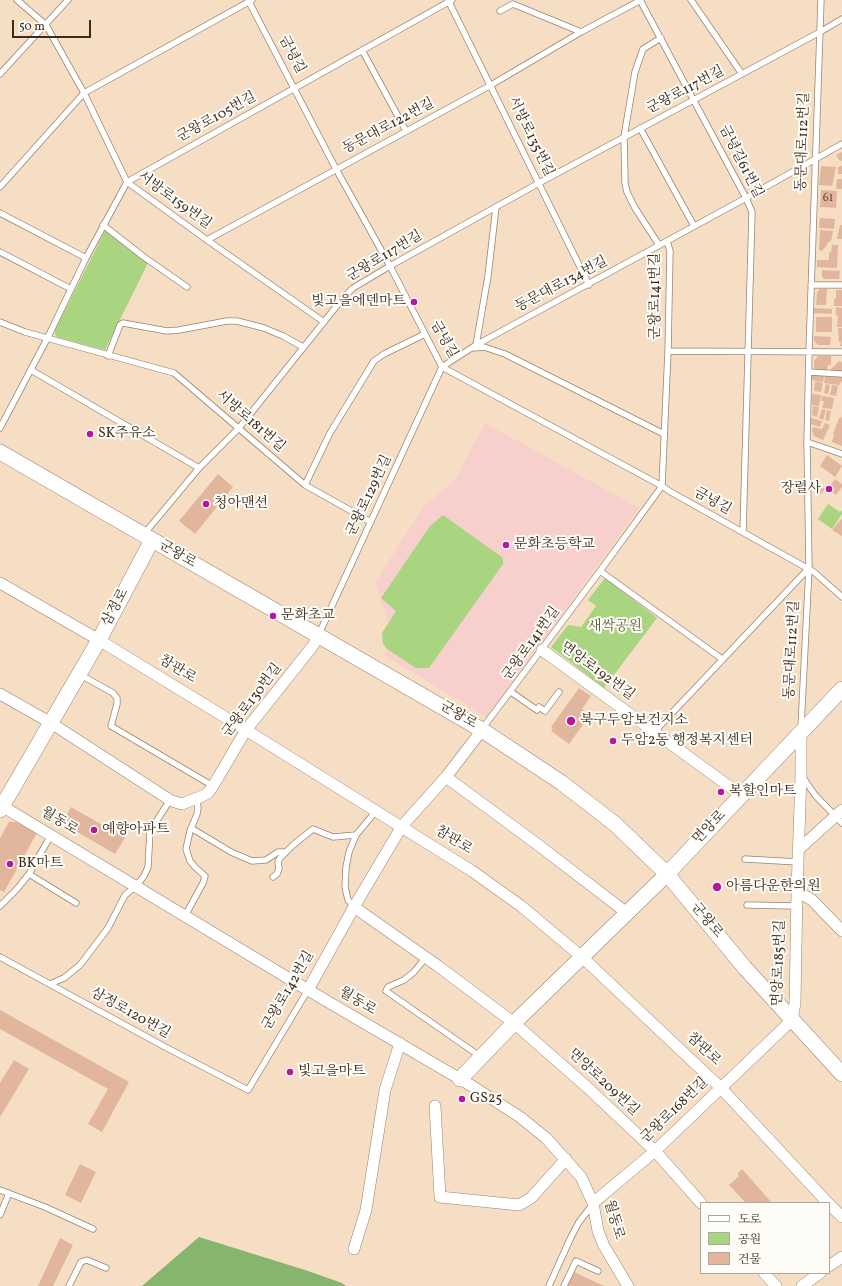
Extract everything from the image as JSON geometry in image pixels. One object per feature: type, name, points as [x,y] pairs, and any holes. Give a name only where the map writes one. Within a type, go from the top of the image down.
[{"type":"main road","name":"군왕로","points":[[0,452],[319,635],[482,730],[538,765],[615,824],[667,874],[745,968],[792,1020],[840,1068]]},
{"type":"main road","name":"삼정로","points":[[1,808],[99,640],[148,538]]},
{"type":"main road","name":"면앙로","points":[[460,1079],[514,1023],[667,874],[842,689]]},
{"type":"street","name":"참판로","points":[[0,584],[99,640],[402,826],[500,890],[582,957],[721,1088],[828,1202]]},
{"type":"street","name":"군왕로130번길","points":[[170,800],[182,804],[198,798],[208,792],[246,730],[312,647],[319,635]]},
{"type":"street","name":"면앙로192번길","points":[[542,650],[741,795]]},
{"type":"street","points":[[0,694],[51,723],[170,800]]},
{"type":"street","name":"군왕로142번길","points":[[308,990],[354,906],[402,826],[446,777],[482,730]]},
{"type":"street","name":"면앙로185번길","points":[[792,1020],[795,1003],[801,732]]},
{"type":"street","points":[[446,777],[627,913]]},
{"type":"street","name":"월동로","points":[[1,808],[51,835],[308,990],[400,1043],[460,1079],[529,1124],[546,1138],[581,1177],[593,1203],[598,1231],[604,1246],[628,1286]]},
{"type":"street","points":[[798,850],[840,816]]},
{"type":"street","points":[[797,891],[812,900],[842,930]]},
{"type":"street","points":[[354,906],[514,1023]]},
{"type":"street","name":"군왕로168번길","points":[[593,1203],[655,1151],[792,1020]]},
{"type":"street","name":"면앙로209번길","points":[[514,1023],[581,1082],[655,1151],[701,1202]]},
{"type":"street","points":[[354,1249],[366,1210],[385,1090],[400,1043]]},
{"type":"street","points":[[435,1106],[440,1197],[519,1205],[532,1198],[566,1159]]},
{"type":"street","name":"참판로","points":[[830,1204],[842,1217]]},
{"type":"street","points":[[830,1265],[842,1256]]},
{"type":"street","points":[[765,1274],[776,1286]]},
{"type":"street","points":[[802,1286],[819,1274]]},
{"type":"lane","name":"서방로159번길","points":[[17,0],[46,25],[84,93],[127,182],[324,322]]},
{"type":"lane","points":[[0,74],[68,0]]},
{"type":"lane","name":"군왕로105번길","points":[[127,182],[450,0]]},
{"type":"lane","name":"서방로135번길","points":[[450,0],[589,284]]},
{"type":"lane","name":"동문대로122번길","points":[[207,240],[491,85],[581,32],[641,0]]},
{"type":"lane","name":"금녕길61번길","points":[[641,0],[752,212],[749,352],[742,532]]},
{"type":"lane","name":"군왕로117번길","points":[[691,0],[742,74]]},
{"type":"lane","name":"동문대로112번길","points":[[801,732],[809,568],[807,442],[821,0]]},
{"type":"lane","points":[[0,187],[84,93],[250,1]]},
{"type":"lane","name":"금녕길","points":[[250,1],[336,169],[390,266],[442,367],[662,486],[668,491],[809,568]]},
{"type":"lane","points":[[500,11],[512,4],[581,32]]},
{"type":"lane","name":"군왕로117번길","points":[[148,538],[199,468],[239,428],[303,347],[353,288],[539,183],[842,19]]},
{"type":"lane","points":[[659,245],[635,208],[627,192],[625,183],[624,137],[635,72],[643,49],[661,38]]},
{"type":"lane","points":[[362,50],[406,131]]},
{"type":"lane","name":"군왕로117번길","points":[[640,128],[694,226]]},
{"type":"lane","name":"동문대로134번길","points":[[442,367],[474,347],[842,144]]},
{"type":"lane","points":[[0,428],[47,339],[103,224],[127,182]]},
{"type":"lane","points":[[496,207],[488,276],[474,347],[484,347],[505,354],[664,434]]},
{"type":"lane","points":[[0,213],[86,258]]},
{"type":"lane","points":[[103,224],[144,257],[187,287]]},
{"type":"lane","name":"군왕로141번길","points":[[482,730],[662,486],[668,351],[670,251],[667,241]]},
{"type":"lane","points":[[0,252],[71,289]]},
{"type":"lane","points":[[811,285],[842,285]]},
{"type":"lane","points":[[108,356],[120,325],[123,323],[167,331],[227,321],[237,321],[277,334],[303,347]]},
{"type":"lane","name":"서방로181번길","points":[[0,322],[47,339],[174,373],[305,485],[371,522]]},
{"type":"lane","points":[[305,485],[330,433],[374,361],[384,354],[425,334]]},
{"type":"lane","name":"군왕로141번길","points":[[668,351],[749,352]]},
{"type":"lane","points":[[749,352],[842,352]]},
{"type":"lane","name":"군왕로129번길","points":[[319,635],[442,367]]},
{"type":"lane","points":[[31,370],[199,468]]},
{"type":"lane","points":[[810,372],[842,374]]},
{"type":"lane","points":[[807,442],[842,454]]},
{"type":"lane","points":[[809,568],[820,576],[842,597]]},
{"type":"lane","name":"동문대로112번길","points":[[722,660],[809,568]]},
{"type":"lane","points":[[600,571],[722,660],[654,732]]},
{"type":"lane","points":[[79,674],[113,694],[116,698],[117,704],[111,726],[213,786]]},
{"type":"lane","points":[[511,692],[536,710],[539,707],[545,711],[559,692]]},
{"type":"lane","points":[[801,775],[815,795],[840,816]]},
{"type":"lane","points":[[185,916],[203,883],[205,876],[190,861],[186,849],[191,828],[197,814],[198,798]]},
{"type":"lane","points":[[50,984],[64,978],[80,965],[105,931],[125,895],[136,886],[144,876],[148,868],[150,831],[170,800]]},
{"type":"lane","points":[[354,906],[348,900],[345,887],[346,867],[349,852],[356,834],[376,811]]},
{"type":"lane","points":[[191,828],[231,852],[252,861],[266,860],[278,852],[285,852]]},
{"type":"lane","points":[[273,877],[277,874],[279,869],[278,862],[285,852],[313,829],[333,837],[356,834]]},
{"type":"lane","points":[[0,906],[29,874],[51,835]]},
{"type":"lane","points":[[745,859],[798,862]]},
{"type":"lane","points":[[29,874],[76,903]]},
{"type":"lane","name":"면앙로185번길","points":[[747,905],[796,906]]},
{"type":"lane","name":"삼정로120번길","points":[[0,957],[248,1090]]},
{"type":"lane","points":[[426,958],[414,972],[404,980],[388,987],[386,991],[481,1057]]},
{"type":"lane","name":"군왕로142번길","points":[[248,1090],[308,990]]},
{"type":"lane","points":[[0,1190],[45,1207],[93,1229]]},
{"type":"lane","points":[[0,1215],[9,1193]]},
{"type":"lane","points":[[549,1286],[571,1237],[579,1222],[593,1203]]},
{"type":"lane","points":[[70,1286],[82,1262],[87,1260],[106,1268]]},
{"type":"lane","points":[[564,1286],[576,1261],[598,1271]]},
{"type":"shaded area","name":"문화초등학교","points":[[485,423],[639,508],[487,717],[385,656],[388,623],[375,582],[425,505],[455,480]]},
{"type":"green space","points":[[106,229],[148,263],[105,350],[57,337],[55,330]]},
{"type":"green space","points":[[828,504],[840,512],[842,510],[842,514],[832,529],[818,519]]},
{"type":"green space","points":[[443,515],[503,558],[503,564],[429,668],[416,668],[387,649],[383,644],[382,633],[396,611],[381,598],[430,526]]},
{"type":"green space","name":"새싹공원","points":[[605,578],[657,618],[604,688],[551,647],[568,625],[581,627],[596,606],[588,600]]},
{"type":"green space","points":[[199,1237],[305,1270],[342,1283],[346,1286],[142,1286]]},
{"type":"building","points":[[842,152],[842,161],[839,160],[836,155]]},
{"type":"building","points":[[821,166],[836,167],[832,186],[819,185]]},
{"type":"building","points":[[842,166],[842,174],[838,174],[838,167]]},
{"type":"building","points":[[837,179],[842,179],[842,189],[836,189]]},
{"type":"building","points":[[821,190],[837,191],[836,208],[820,207]]},
{"type":"building","points":[[820,218],[835,219],[834,229],[819,228]]},
{"type":"building","points":[[840,225],[842,225],[842,239],[837,239]]},
{"type":"building","points":[[820,230],[833,231],[831,241],[828,242],[822,251],[819,250]]},
{"type":"building","points":[[832,245],[838,245],[837,268],[817,267],[817,260],[829,260],[829,252],[831,253]]},
{"type":"building","points":[[822,270],[840,271],[839,279],[824,279],[822,276]]},
{"type":"building","points":[[820,289],[827,289],[826,305],[816,305],[817,292]]},
{"type":"building","points":[[836,290],[842,290],[842,306],[834,306]]},
{"type":"building","points":[[836,307],[842,308],[842,327],[837,327],[838,316],[836,315]]},
{"type":"building","points":[[814,308],[832,309],[832,314],[814,313]]},
{"type":"building","points":[[816,317],[832,317],[832,332],[816,332]]},
{"type":"building","points":[[838,328],[842,328],[842,346],[840,346],[841,342],[839,342]]},
{"type":"building","points":[[814,336],[831,337],[830,345],[818,345],[814,341]]},
{"type":"building","points":[[818,356],[831,356],[831,365],[828,365],[827,370],[814,370],[814,361]]},
{"type":"building","points":[[839,361],[842,362],[842,372],[830,370]]},
{"type":"building","points":[[832,374],[842,376],[842,381],[839,385],[824,383],[825,375],[831,376]]},
{"type":"building","points":[[812,375],[824,376],[823,382],[811,380]]},
{"type":"building","points":[[815,381],[823,383],[821,392],[814,391]]},
{"type":"building","points":[[826,384],[830,385],[828,394],[824,393]]},
{"type":"building","points":[[832,385],[838,386],[836,396],[830,395]]},
{"type":"building","points":[[812,394],[821,395],[819,406],[812,405]]},
{"type":"building","points":[[822,396],[834,398],[832,409],[822,408],[824,401],[821,401]]},
{"type":"building","points":[[813,406],[819,407],[817,417],[812,415]]},
{"type":"building","points":[[822,409],[826,410],[823,420],[819,418]]},
{"type":"building","points":[[827,410],[831,411],[829,421],[825,420]]},
{"type":"building","points":[[842,415],[842,446],[832,442],[833,434],[839,418],[841,418]]},
{"type":"building","points":[[811,418],[822,421],[820,427],[811,424]]},
{"type":"building","points":[[825,423],[830,425],[823,440],[814,436],[812,431],[813,427],[822,429]]},
{"type":"building","points":[[827,455],[842,466],[835,477],[820,466]]},
{"type":"building","name":"청아맨션","points":[[218,474],[233,487],[195,534],[179,521]]},
{"type":"building","points":[[835,479],[842,484],[842,487],[836,495],[828,489]]},
{"type":"building","points":[[822,487],[825,489],[818,497],[816,495]]},
{"type":"building","points":[[842,518],[842,536],[832,530]]},
{"type":"building","name":"북구두암보건지소","points":[[579,688],[591,696],[582,709],[590,715],[569,744],[551,731],[553,728],[551,727]]},
{"type":"building","name":"예향아파트","points":[[71,807],[125,838],[115,854],[62,823]]},
{"type":"building","name":"BK마트","points":[[9,822],[17,822],[37,833],[4,892],[0,890],[0,838]]},
{"type":"building","points":[[0,1010],[129,1082],[102,1132],[88,1124],[108,1089],[0,1029]]},
{"type":"building","points":[[14,1060],[29,1069],[0,1117],[0,1083]]},
{"type":"building","points":[[80,1164],[96,1172],[81,1203],[65,1195]]},
{"type":"building","points":[[742,1169],[771,1202],[745,1202],[729,1185],[739,1176],[737,1174]]},
{"type":"building","points":[[60,1238],[73,1245],[53,1286],[38,1286]]},
{"type":"building","points":[[574,1272],[604,1286],[567,1286]]},
{"type":"place","name":"빛고을에덴마트","points":[[414,302]]},
{"type":"place","name":"SK주유소","points":[[90,434]]},
{"type":"place","name":"장렬사","points":[[829,489]]},
{"type":"place","name":"청아맨션","points":[[206,504]]},
{"type":"place","name":"문화초등학교","points":[[506,545]]},
{"type":"place","name":"문화초교","points":[[273,616]]},
{"type":"place","name":"북구두암보건지소","points":[[571,721]]},
{"type":"place","name":"두암2동 행정복지센터","points":[[613,741]]},
{"type":"place","name":"복할인마트","points":[[721,792]]},
{"type":"place","name":"예향아파트","points":[[94,830]]},
{"type":"place","name":"BK마트","points":[[10,864]]},
{"type":"place","name":"아름다운한의원","points":[[717,887]]},
{"type":"place","name":"빛고을마트","points":[[290,1072]]},
{"type":"place","name":"GS25","points":[[462,1099]]}]
